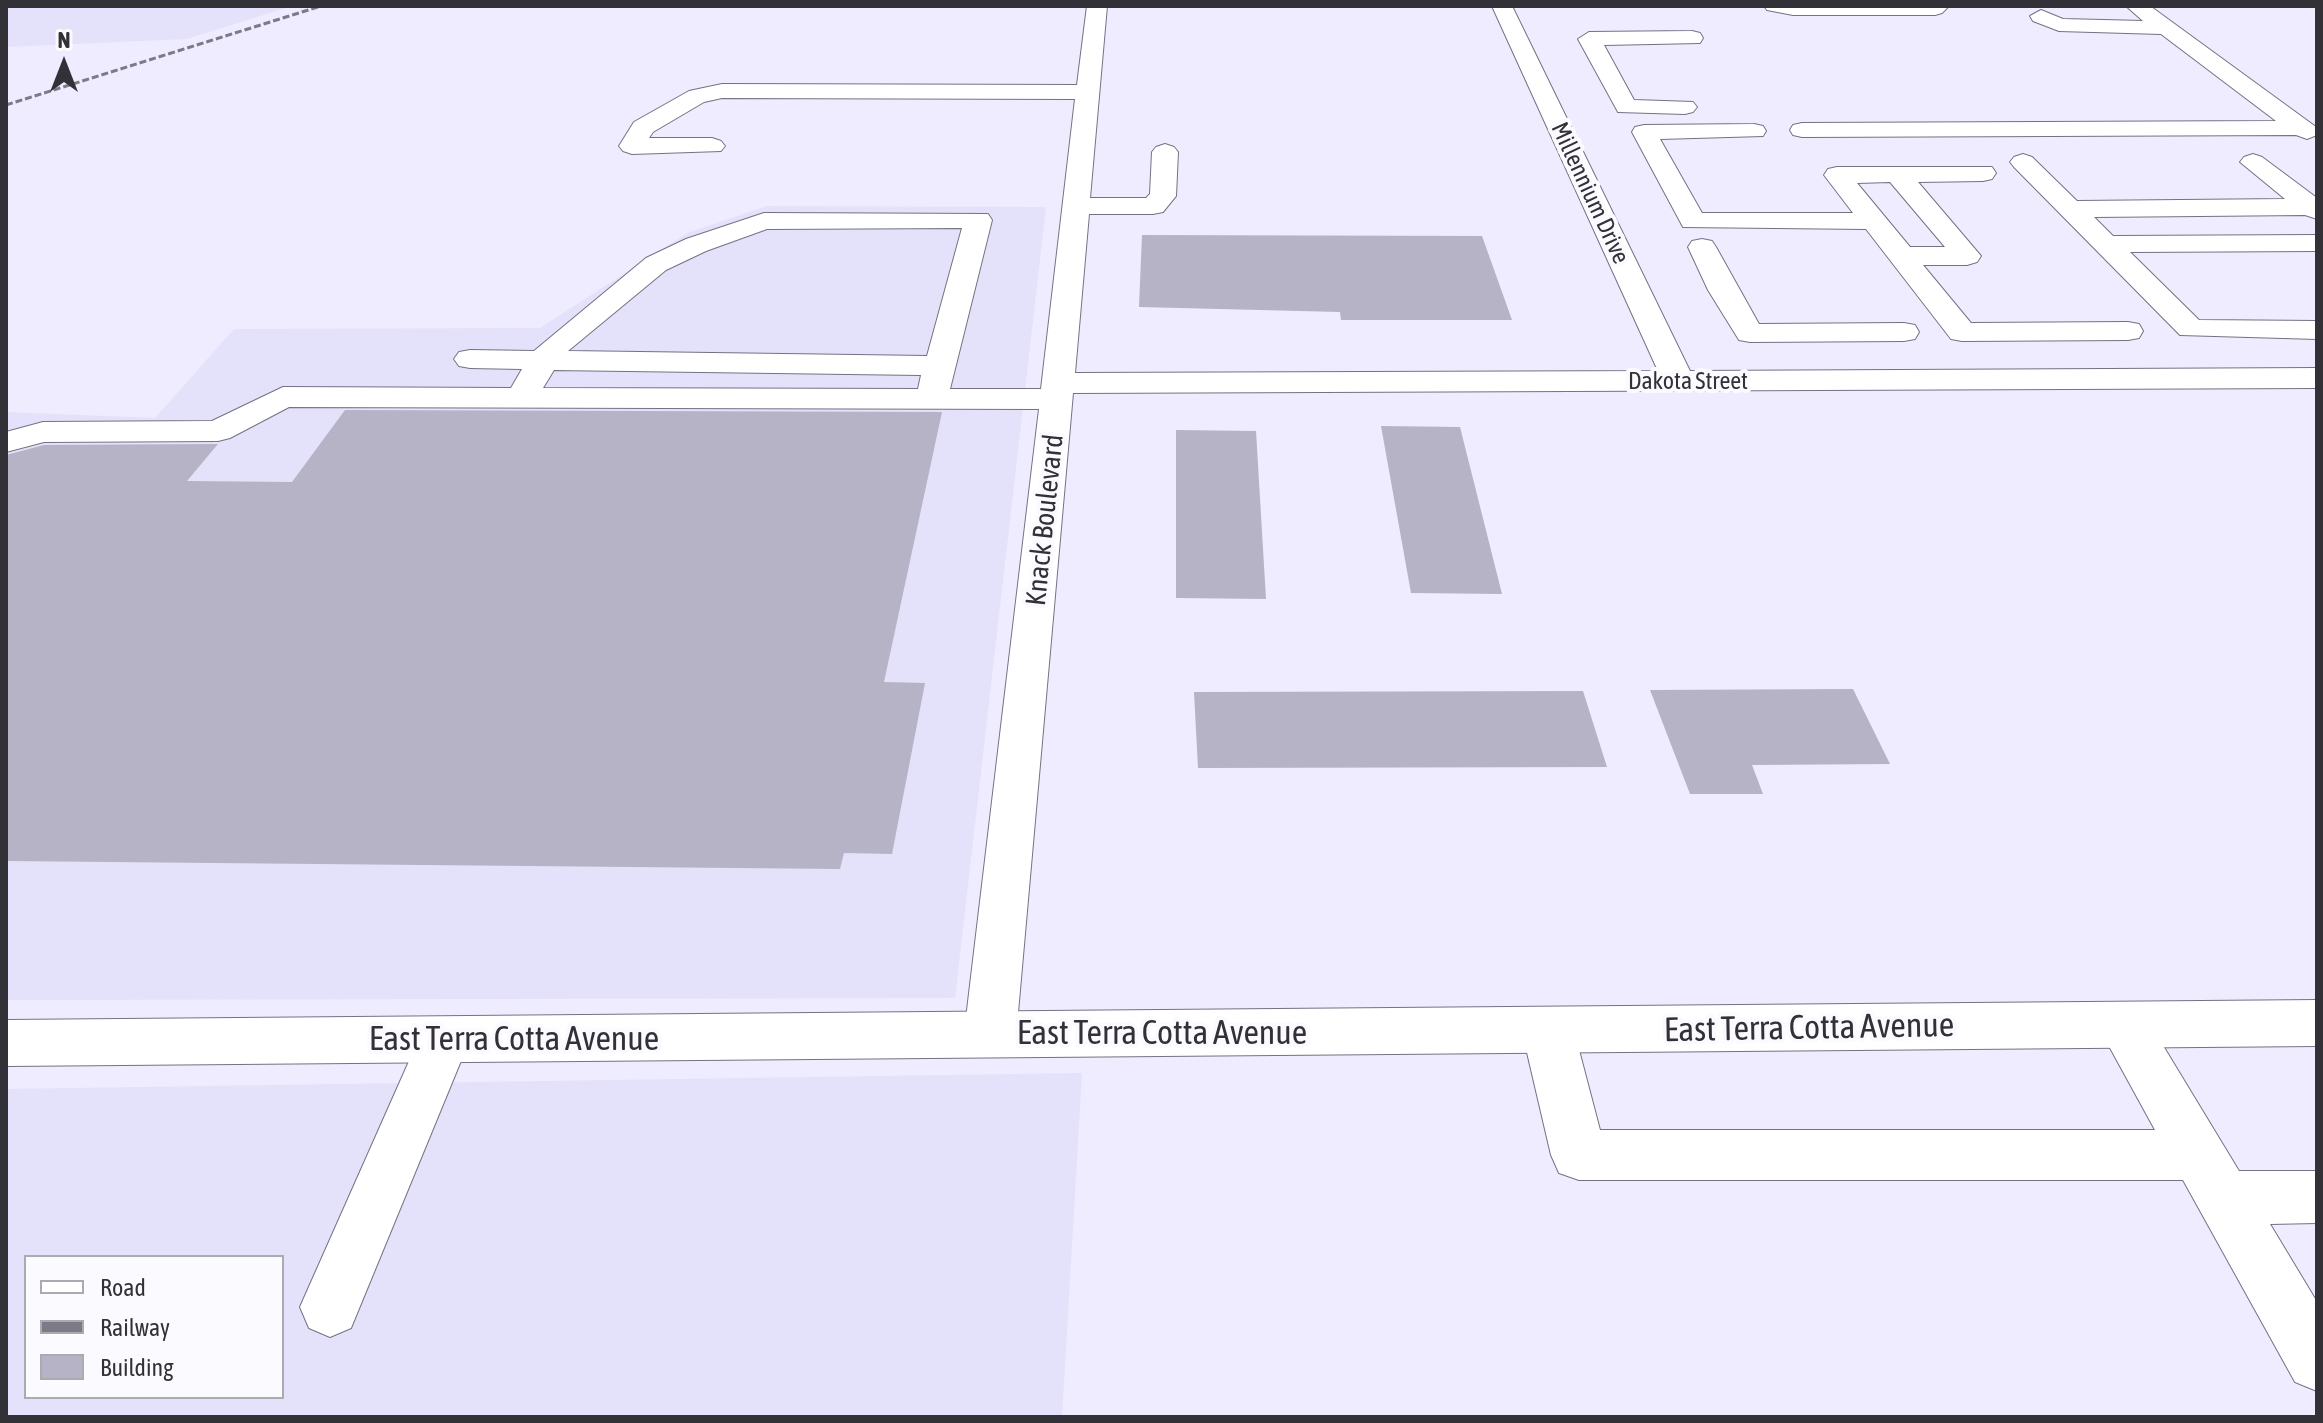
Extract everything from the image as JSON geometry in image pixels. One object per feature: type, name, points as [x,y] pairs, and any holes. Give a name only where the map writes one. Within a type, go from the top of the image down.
[{"type":"main road","name":"East Terra Cotta Avenue","points":[[6,1043],[2317,1023]]},
{"type":"street","name":"Knack Boulevard","points":[[990,1035],[1097,6]]},
{"type":"street","name":"Millennium Drive","points":[[1502,6],[1679,381]]},
{"type":"street","points":[[1774,6],[1793,9],[1935,9],[1939,6]]},
{"type":"street","points":[[2137,6],[2165,17],[2309,134]]},
{"type":"street","points":[[2041,16],[2059,25],[2165,17]]},
{"type":"street","points":[[1692,38],[1589,39],[1626,107],[1710,107]]},
{"type":"street","points":[[712,146],[632,146],[643,127],[697,96],[722,91],[1088,92]]},
{"type":"street","points":[[2197,105],[2229,129]]},
{"type":"street","points":[[1802,130],[2229,129],[2309,134]]},
{"type":"street","points":[[1754,131],[1644,132],[1693,221],[1875,221]]},
{"type":"street","points":[[1076,206],[1153,206],[1163,196],[1165,152]]},
{"type":"street","points":[[2023,162],[2191,329],[2317,330]]},
{"type":"street","points":[[2253,162],[2314,209]]},
{"type":"street","points":[[1983,173],[1837,175],[1962,332],[2128,331]]},
{"type":"street","points":[[1897,174],[1967,256],[1903,256]]},
{"type":"street","points":[[2071,209],[2314,209]]},
{"type":"street","points":[[522,396],[550,350],[656,264],[696,245],[764,221],[978,220],[931,400]]},
{"type":"street","points":[[2105,244],[2317,243]]},
{"type":"street","points":[[1702,247],[1723,290],[1750,333],[1904,332]]},
{"type":"street","points":[[470,359],[939,366]]},
{"type":"street","name":"Dakota Street","points":[[6,442],[43,432],[218,431],[283,397],[931,400],[1058,391],[1679,381],[2317,378]]},
{"type":"street","points":[[2124,1026],[2317,1360]]},
{"type":"street","points":[[1548,1031],[1579,1155],[2211,1176],[2317,1197]]},
{"type":"street","points":[[330,1307],[444,1039]]},
{"type":"shaded area","points":[[6,6],[292,6],[187,39],[6,47]]},
{"type":"shaded area","points":[[767,206],[1046,207],[955,998],[6,1000],[6,412],[155,418],[234,329],[540,328],[687,233]]},
{"type":"shaded area","points":[[1082,1073],[1062,1417],[6,1417],[6,1089]]},
{"type":"building","points":[[1142,235],[1482,236],[1512,320],[1341,320],[1340,312],[1139,307]]},
{"type":"building","points":[[345,410],[942,412],[884,682],[925,683],[892,854],[844,853],[840,869],[6,861],[6,455],[44,445],[218,444],[187,481],[292,482]]},
{"type":"building","points":[[1381,426],[1460,427],[1502,594],[1411,593]]},
{"type":"building","points":[[1176,430],[1256,431],[1266,599],[1176,598]]},
{"type":"building","points":[[1853,689],[1890,764],[1752,765],[1763,794],[1690,794],[1650,690]]},
{"type":"building","points":[[1583,691],[1607,767],[1198,768],[1194,692]]},
{"type":"railway","points":[[6,105],[321,6]]}]
